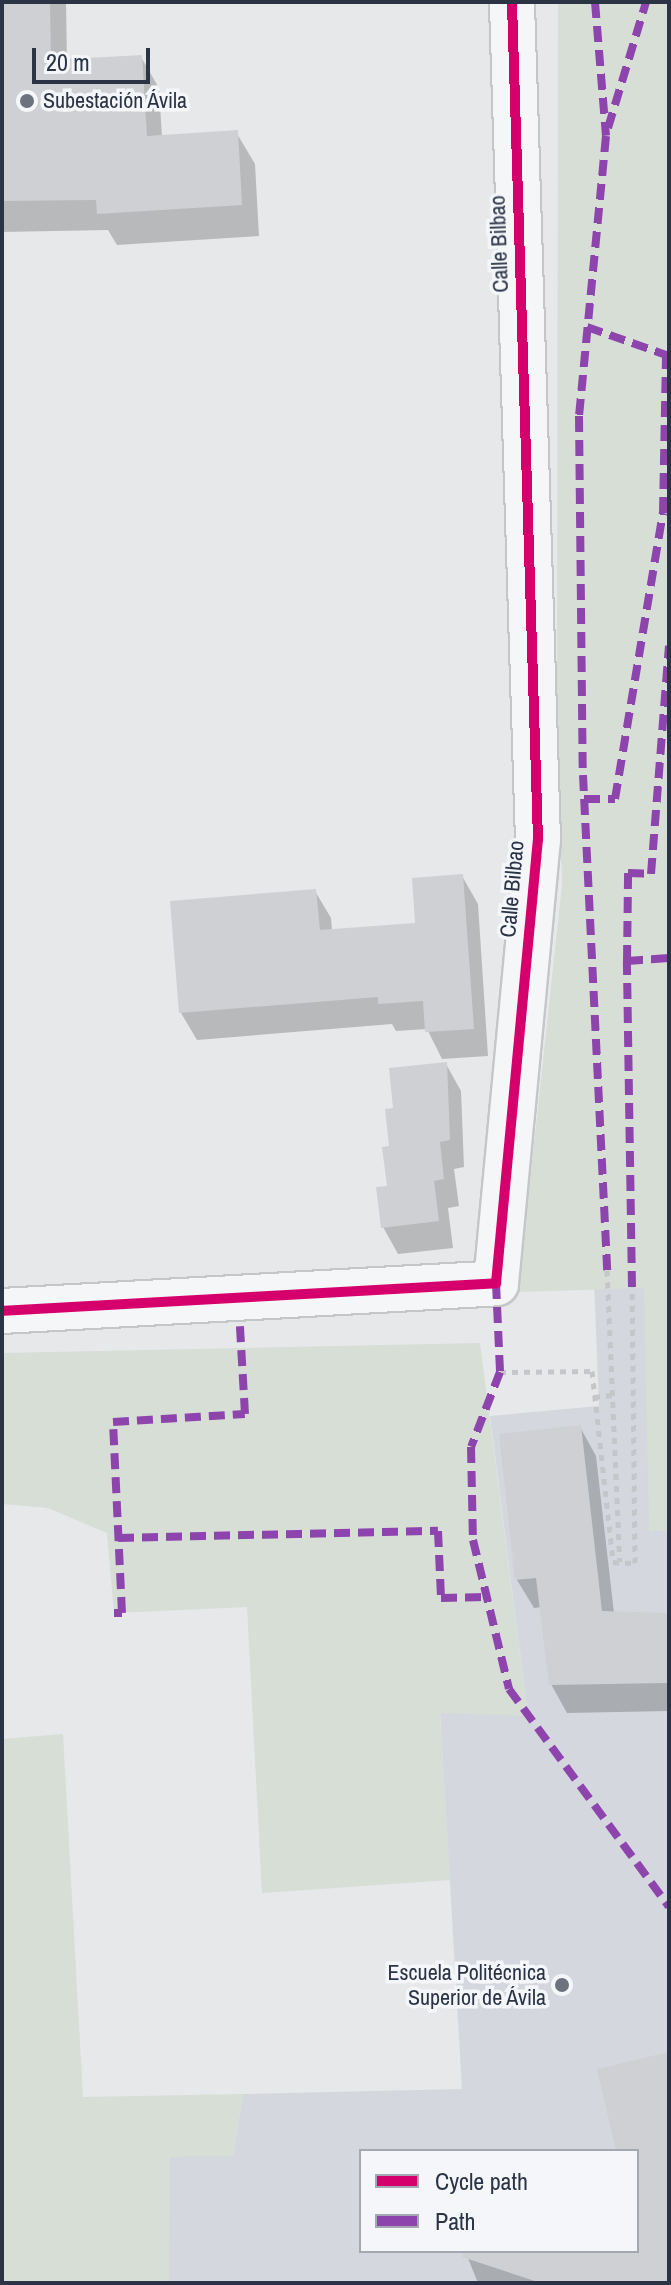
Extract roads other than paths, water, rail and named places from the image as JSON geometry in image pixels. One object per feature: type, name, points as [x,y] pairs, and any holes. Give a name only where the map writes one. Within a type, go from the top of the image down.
[{"type":"street","name":"Calle Bilbao","points":[[2,1311],[496,1283],[538,840],[512,2]]},
{"type":"place","name":"Subestación Ávila","points":[[27,101]]},
{"type":"place","name":"Escuela Politécnica Superior de Ávila","points":[[562,1985]]}]
